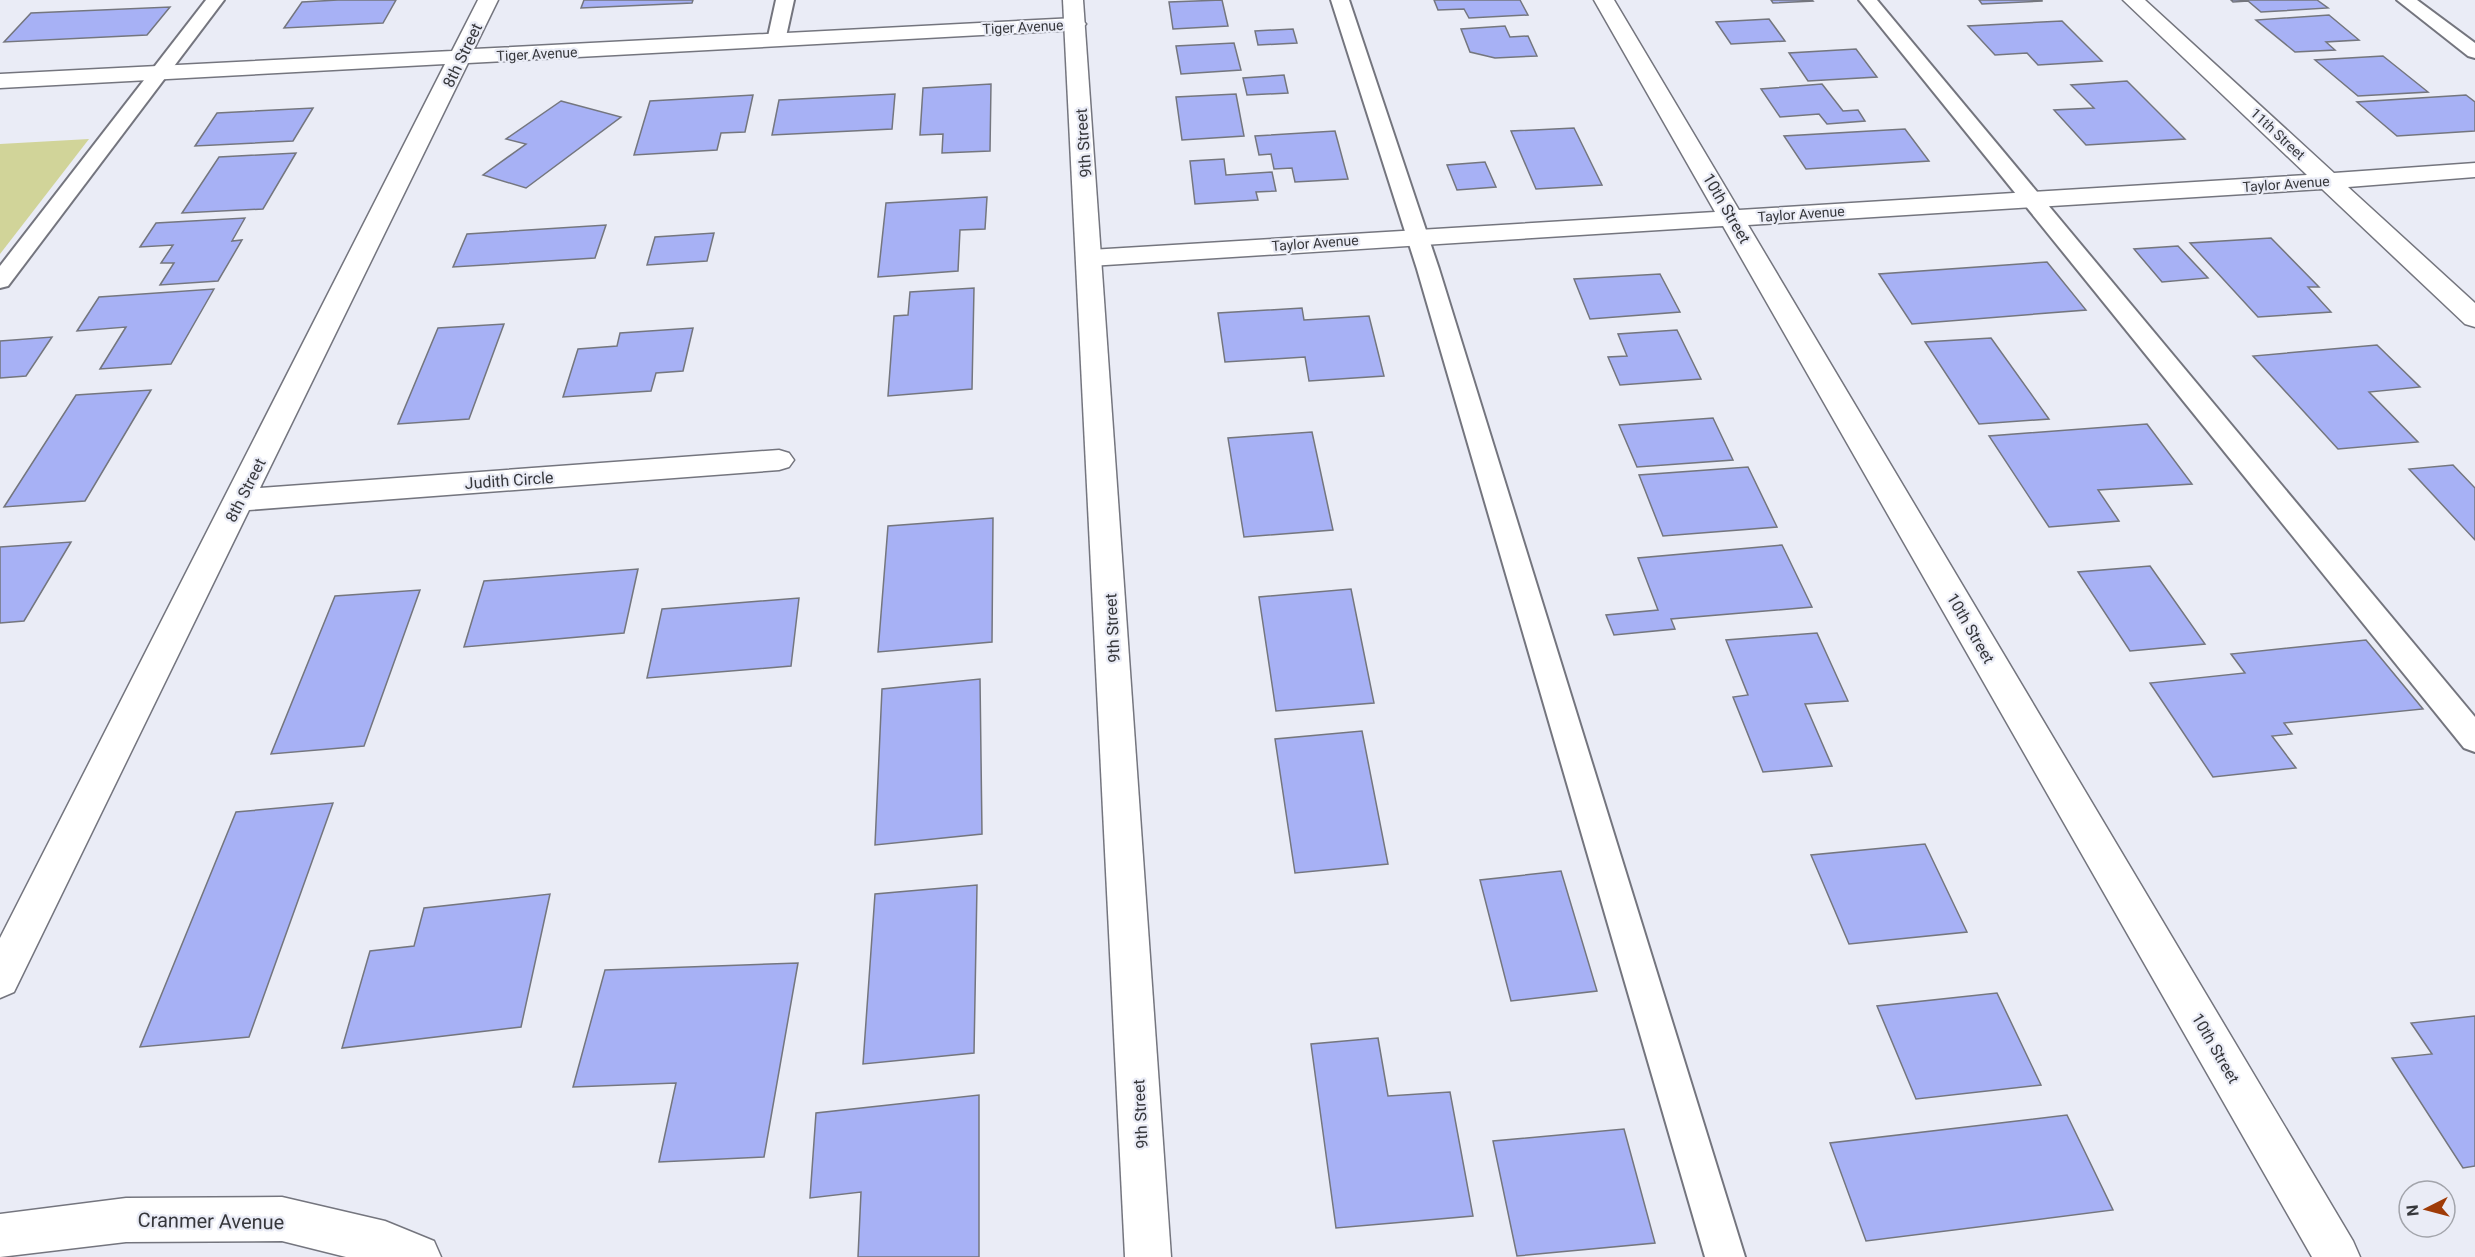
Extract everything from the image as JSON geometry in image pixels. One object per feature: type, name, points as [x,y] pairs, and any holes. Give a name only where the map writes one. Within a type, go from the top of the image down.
[{"type":"street","name":"8th Street","points":[[0,979],[488,0]]},
{"type":"street","name":"10th Street","points":[[1604,0],[2337,1257]]},
{"type":"street","name":"11th Street","points":[[2133,0],[2475,318]]},
{"type":"street","name":"Tiger Avenue","points":[[0,81],[776,41],[1074,12]]},
{"type":"street","name":"9th Street","points":[[1074,12],[1148,1257]]},
{"type":"street","name":"Taylor Avenue","points":[[1090,258],[2475,170]]},
{"type":"street","name":"Judith Circle","points":[[240,500],[779,460]]},
{"type":"street","name":"Cranmer Avenue","points":[[0,1236],[126,1220],[282,1220],[385,1244],[418,1257]]},
{"type":"lane","points":[[0,280],[215,0]]},
{"type":"lane","points":[[776,41],[785,0]]},
{"type":"lane","points":[[1340,0],[1418,237],[1725,1257]]},
{"type":"lane","points":[[1868,0],[2475,739]]},
{"type":"lane","points":[[2406,0],[2475,52]]},
{"type":"green space","points":[[89,139],[0,254],[0,144]]},
{"type":"building","points":[[396,0],[383,23],[284,28],[302,2]]},
{"type":"building","points":[[584,0],[693,0],[692,3],[581,8]]},
{"type":"building","points":[[1222,0],[1228,26],[1173,29],[1169,2]]},
{"type":"building","points":[[1434,0],[1520,0],[1528,15],[1469,18],[1464,9],[1438,10]]},
{"type":"building","points":[[1771,0],[1812,0],[1813,1],[1773,3]]},
{"type":"building","points":[[1979,0],[2042,0],[2042,1],[1982,4]]},
{"type":"building","points":[[2231,0],[2317,0],[2328,8],[2261,12],[2248,1],[2233,2]]},
{"type":"building","points":[[170,7],[147,35],[4,42],[31,13]]},
{"type":"building","points":[[2329,15],[2359,40],[2326,42],[2335,50],[2295,52],[2256,20]]},
{"type":"building","points":[[1769,19],[1785,41],[1731,44],[1716,22]]},
{"type":"building","points":[[2062,21],[2102,61],[2038,65],[2027,53],[1995,55],[1968,26]]},
{"type":"building","points":[[1505,26],[1510,37],[1528,36],[1537,56],[1495,58],[1470,52],[1461,29]]},
{"type":"building","points":[[1293,29],[1297,43],[1258,45],[1255,31]]},
{"type":"building","points":[[1234,43],[1241,70],[1181,74],[1176,46]]},
{"type":"building","points":[[1856,49],[1877,77],[1808,81],[1789,53]]},
{"type":"building","points":[[2383,56],[2428,92],[2358,96],[2315,60]]},
{"type":"building","points":[[1284,75],[1288,93],[1247,95],[1243,78]]},
{"type":"building","points":[[2127,81],[2185,139],[2086,145],[2054,110],[2094,108],[2071,85]]},
{"type":"building","points":[[991,84],[990,151],[942,153],[943,134],[920,135],[923,88]]},
{"type":"building","points":[[1822,84],[1843,111],[1858,110],[1865,121],[1827,124],[1819,114],[1780,117],[1761,89]]},
{"type":"building","points":[[895,94],[892,129],[772,135],[779,100]]},
{"type":"building","points":[[1236,94],[1244,136],[1182,140],[1176,97]]},
{"type":"building","points":[[753,95],[745,132],[721,133],[717,150],[634,155],[650,101]]},
{"type":"building","points":[[2466,95],[2475,102],[2475,131],[2397,136],[2357,102]]},
{"type":"building","points":[[561,101],[621,117],[526,188],[483,175],[526,144],[506,139]]},
{"type":"building","points":[[313,108],[293,141],[195,146],[217,113]]},
{"type":"building","points":[[1574,128],[1602,185],[1536,189],[1511,131]]},
{"type":"building","points":[[1905,129],[1929,161],[1806,169],[1784,136]]},
{"type":"building","points":[[1335,131],[1348,179],[1295,182],[1292,168],[1274,169],[1271,154],[1259,155],[1255,136]]},
{"type":"building","points":[[296,153],[263,209],[182,213],[219,157]]},
{"type":"building","points":[[1224,159],[1226,175],[1272,172],[1276,191],[1256,192],[1258,200],[1195,204],[1190,161]]},
{"type":"building","points":[[1485,162],[1496,187],[1457,190],[1447,165]]},
{"type":"building","points":[[987,197],[985,229],[960,230],[958,271],[878,277],[886,203]]},
{"type":"building","points":[[245,218],[232,241],[242,240],[218,281],[160,285],[174,263],[161,263],[173,245],[140,247],[156,223]]},
{"type":"building","points":[[606,225],[595,258],[453,267],[467,234]]},
{"type":"building","points":[[714,233],[707,261],[647,265],[655,237]]},
{"type":"building","points":[[2271,238],[2319,287],[2308,287],[2331,312],[2258,317],[2190,243]]},
{"type":"building","points":[[2178,246],[2208,278],[2162,282],[2134,249]]},
{"type":"building","points":[[2047,262],[2086,310],[1912,324],[1879,274]]},
{"type":"building","points":[[1660,274],[1680,312],[1590,319],[1574,279]]},
{"type":"building","points":[[974,288],[972,389],[888,396],[894,316],[908,315],[910,292]]},
{"type":"building","points":[[214,289],[171,364],[100,369],[126,327],[77,331],[99,297]]},
{"type":"building","points":[[1302,308],[1304,320],[1369,316],[1384,376],[1309,381],[1305,357],[1225,362],[1218,313]]},
{"type":"building","points":[[504,324],[469,419],[398,424],[438,328]]},
{"type":"building","points":[[693,328],[683,371],[656,373],[651,391],[563,397],[578,349],[617,346],[620,333]]},
{"type":"building","points":[[1677,330],[1701,379],[1620,385],[1608,357],[1627,356],[1618,334]]},
{"type":"building","points":[[52,337],[26,376],[0,378],[0,341]]},
{"type":"building","points":[[1991,338],[2049,419],[1979,424],[1925,342]]},
{"type":"building","points":[[2377,345],[2420,387],[2369,392],[2418,442],[2338,449],[2253,356]]},
{"type":"building","points":[[151,390],[85,501],[4,507],[76,395]]},
{"type":"building","points":[[1713,418],[1733,460],[1637,467],[1619,425]]},
{"type":"building","points":[[2147,424],[2192,484],[2098,490],[2119,521],[2049,527],[1989,436]]},
{"type":"building","points":[[1312,432],[1333,530],[1244,537],[1228,438]]},
{"type":"building","points":[[2453,465],[2475,488],[2475,540],[2409,469]]},
{"type":"building","points":[[1748,467],[1777,527],[1663,536],[1639,475]]},
{"type":"building","points":[[993,518],[992,642],[878,652],[888,526]]},
{"type":"building","points":[[71,542],[24,621],[0,623],[0,547]]},
{"type":"building","points":[[1782,545],[1812,607],[1671,619],[1675,629],[1614,635],[1606,615],[1658,610],[1638,558]]},
{"type":"building","points":[[2150,566],[2205,644],[2130,651],[2078,572]]},
{"type":"building","points":[[638,569],[624,633],[464,647],[484,581]]},
{"type":"building","points":[[1351,589],[1374,703],[1276,711],[1259,597]]},
{"type":"building","points":[[420,590],[364,746],[271,754],[335,596]]},
{"type":"building","points":[[799,598],[791,666],[647,678],[662,609]]},
{"type":"building","points":[[1817,633],[1848,701],[1805,704],[1832,766],[1763,772],[1733,697],[1748,695],[1726,640]]},
{"type":"building","points":[[2366,640],[2423,709],[2284,723],[2292,734],[2272,736],[2296,768],[2213,777],[2150,683],[2245,673],[2231,654]]},
{"type":"building","points":[[980,679],[982,834],[875,845],[882,689]]},
{"type":"building","points":[[1362,731],[1388,864],[1295,873],[1275,739]]},
{"type":"building","points":[[333,803],[249,1037],[140,1047],[236,812]]},
{"type":"building","points":[[1925,844],[1967,932],[1849,944],[1811,855]]},
{"type":"building","points":[[1561,871],[1597,991],[1511,1001],[1480,880]]},
{"type":"building","points":[[977,885],[974,1053],[863,1064],[875,894]]},
{"type":"building","points":[[550,894],[521,1027],[342,1048],[370,951],[414,946],[424,908]]},
{"type":"building","points":[[798,963],[764,1157],[659,1162],[676,1083],[573,1087],[605,970]]},
{"type":"building","points":[[1997,993],[2041,1085],[1916,1099],[1877,1006]]},
{"type":"building","points":[[2475,1016],[2475,1166],[2463,1168],[2392,1058],[2432,1054],[2411,1023]]},
{"type":"building","points":[[1378,1038],[1388,1096],[1450,1092],[1473,1216],[1336,1228],[1311,1044]]},
{"type":"building","points":[[979,1095],[979,1257],[858,1257],[861,1192],[810,1198],[816,1113]]},
{"type":"building","points":[[2067,1115],[2113,1210],[1866,1241],[1830,1143]]},
{"type":"building","points":[[1624,1129],[1655,1243],[1517,1256],[1493,1141]]}]
